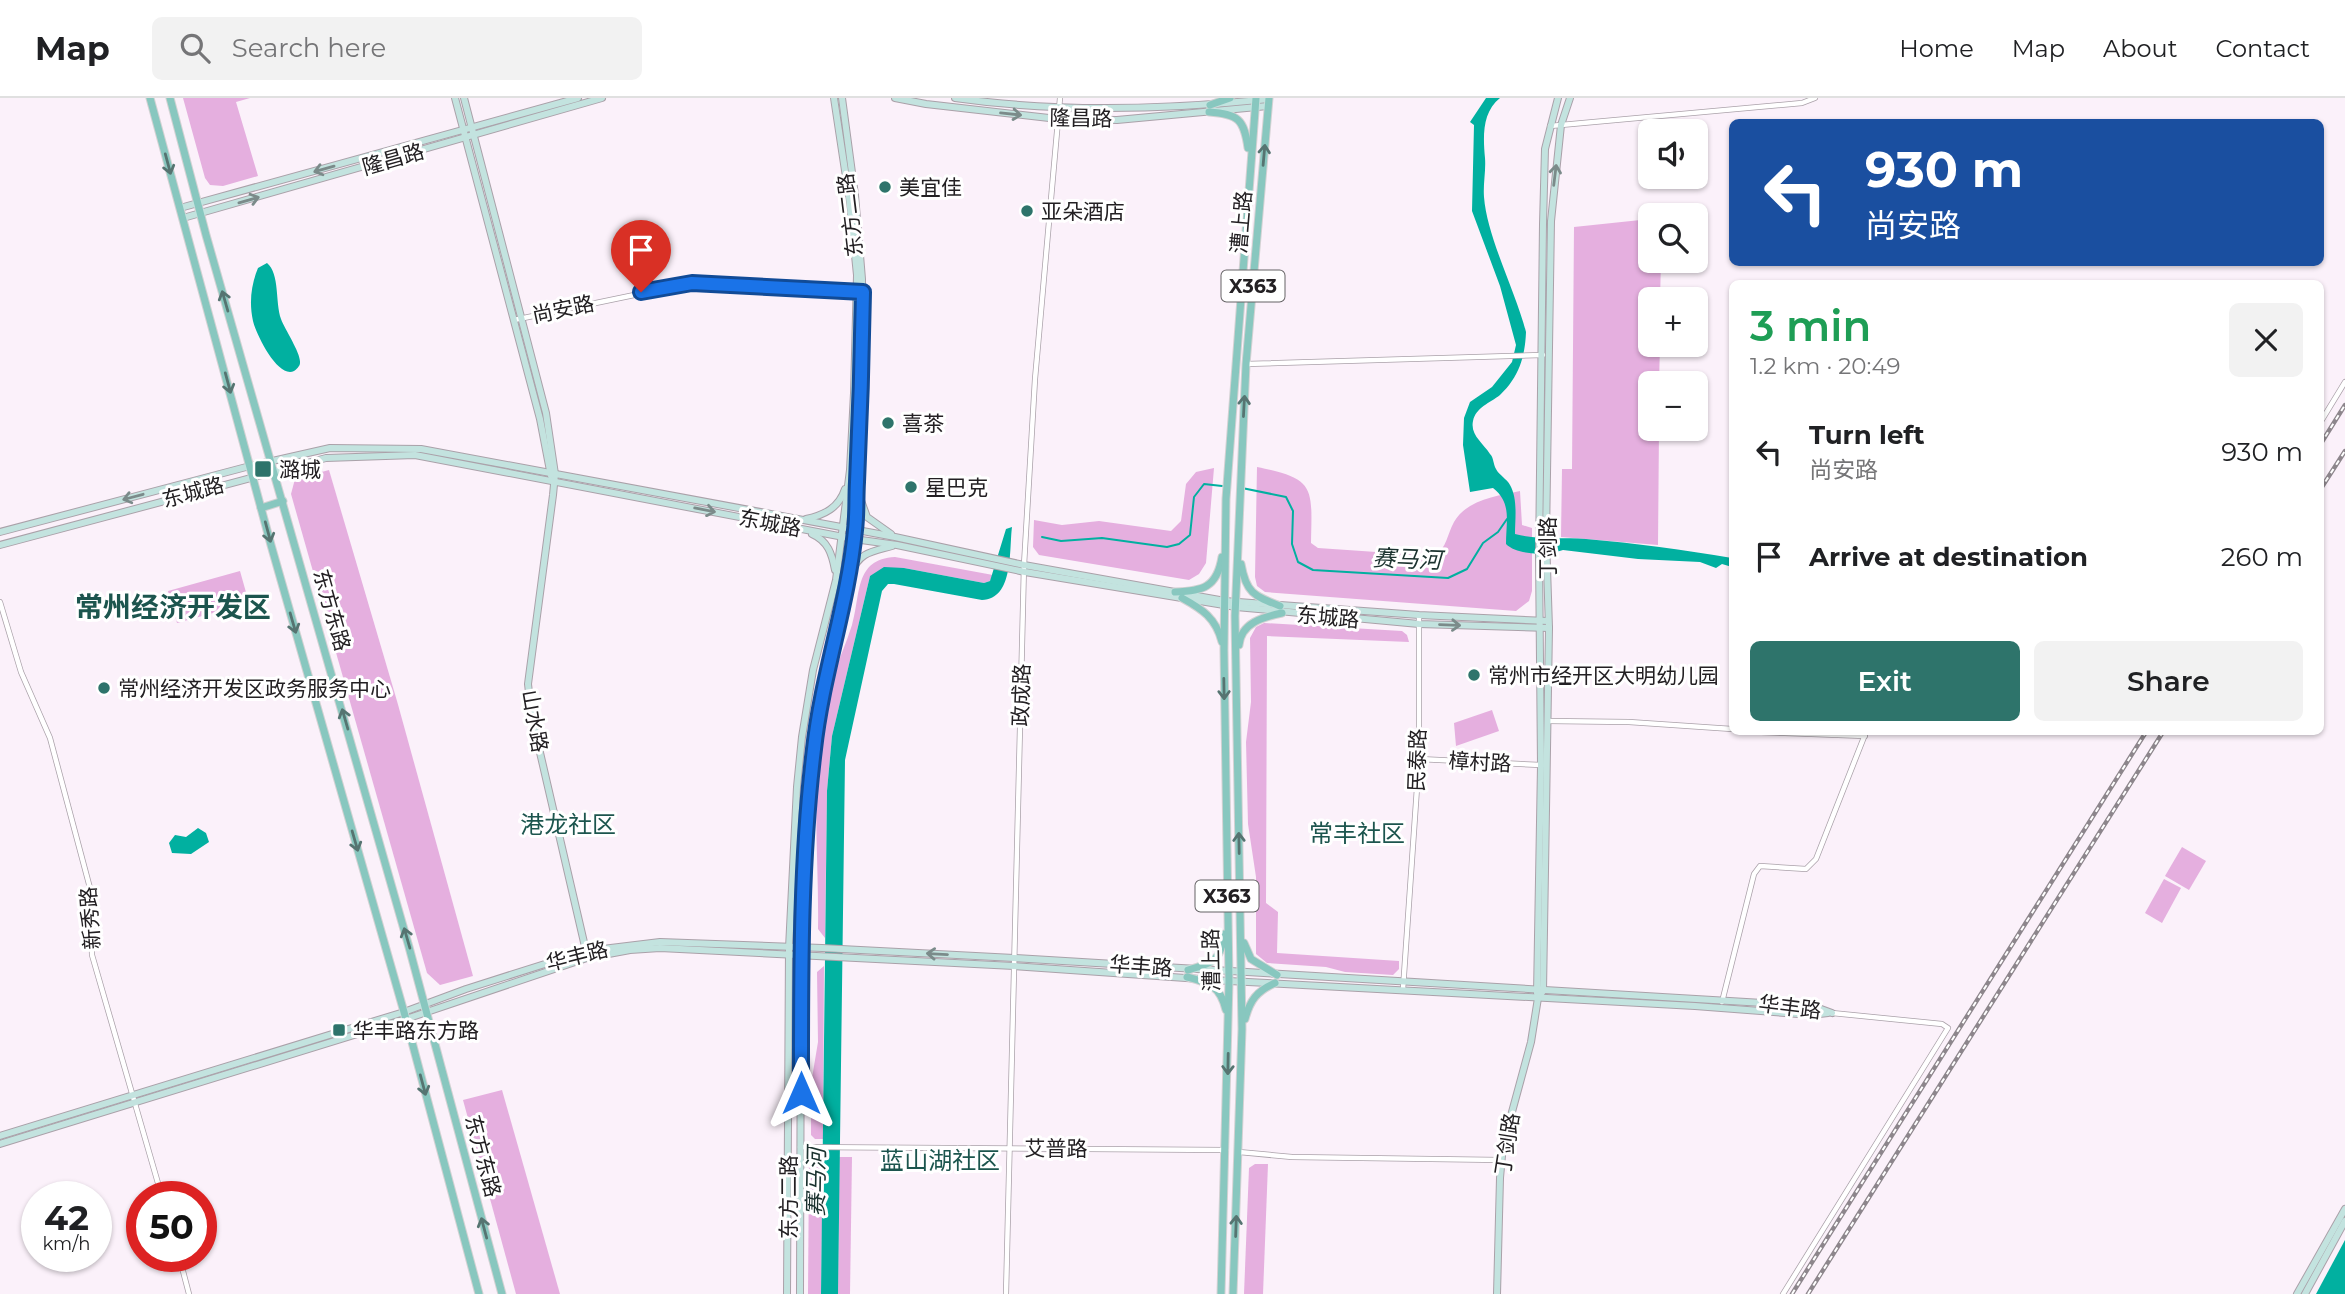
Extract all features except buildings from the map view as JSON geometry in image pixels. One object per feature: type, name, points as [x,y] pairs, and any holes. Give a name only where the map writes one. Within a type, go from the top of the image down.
[{"type":"main road","name":"东方东路","points":[[150,98],[261,508],[405,1016],[479,1294]]},
{"type":"main road","name":"东方东路","points":[[170,98],[197,204],[425,1007],[502,1294]]},
{"type":"main road","name":"山水路","points":[[455,98],[467,129],[553,476]]},
{"type":"main road","name":"山水路","points":[[464,98],[467,129]]},
{"type":"main road","name":"隆昌路","points":[[180,208],[578,98]]},
{"type":"main road","name":"隆昌路","points":[[183,218],[601,98]]},
{"type":"main road","name":"东方二路","points":[[787,1294],[789,952],[794,835],[802,737],[813,670],[836,580],[844,527],[850,470],[860,292],[834,98]]},
{"type":"main road","name":"东方二路","points":[[800,1294],[801,956],[805,836],[823,682],[847,582],[854,539],[862,413],[855,195],[842,98]]},
{"type":"main road","name":"隆昌路","points":[[895,98],[1058,119],[1117,120],[1269,101]]},
{"type":"main road","name":"隆昌路","points":[[956,98],[1059,109],[1209,108]]},
{"type":"main road","points":[[1209,108],[1230,98]]},
{"type":"main road","name":"丁剑路","points":[[1546,355],[1545,149],[1558,98]]},
{"type":"main road","name":"丁剑路","points":[[1497,1294],[1501,1160],[1508,1121],[1531,1042],[1539,993],[1548,721],[1542,556],[1546,355],[1551,221],[1561,125],[1570,98]]},
{"type":"main road","name":"漕上路","points":[[1233,1294],[1242,1029],[1236,670],[1239,501],[1246,364],[1269,101]]},
{"type":"main road","name":"漕上路","points":[[1222,1294],[1229,1021],[1224,650],[1226,499],[1255,102]]},
{"type":"main road","points":[[1209,108],[1238,118],[1246,130],[1250,176]]},
{"type":"main road","name":"山水路","points":[[469,137],[522,319],[545,413],[553,476],[528,684],[532,718],[586,954]]},
{"type":"main road","name":"东城路","points":[[0,532],[250,466],[330,448],[421,449],[842,537],[991,561],[1182,598],[1225,603]]},
{"type":"main road","name":"东城路","points":[[0,545],[326,458],[415,454],[844,527],[991,561]]},
{"type":"main road","points":[[800,520],[823,515],[835,506],[843,496],[850,470]]},
{"type":"main road","points":[[857,482],[867,517],[895,537]]},
{"type":"main road","points":[[261,508],[283,501]]},
{"type":"main road","points":[[801,529],[819,537],[827,545],[833,557],[836,580]]},
{"type":"main road","points":[[1175,592],[1194,592],[1213,581],[1220,570],[1227,529]]},
{"type":"main road","points":[[847,582],[857,559],[867,553],[897,545]]},
{"type":"main road","points":[[1238,552],[1248,588],[1256,596],[1281,609]]},
{"type":"main road","name":"东城路","points":[[1025,568],[1175,592],[1236,605],[1419,624],[1545,625]]},
{"type":"main road","points":[[1182,598],[1208,613],[1219,631],[1224,650]]},
{"type":"main road","points":[[1236,670],[1240,637],[1251,624],[1281,609]]},
{"type":"main road","name":"东城路","points":[[1281,609],[1419,615],[1545,625]]},
{"type":"main road","name":"丁剑路","points":[[1539,993],[1545,625]]},
{"type":"main road","points":[[1187,973],[1217,958],[1222,950],[1228,913]]},
{"type":"main road","points":[[1241,936],[1251,959],[1276,979],[1256,993],[1249,1005],[1242,1029]]},
{"type":"main road","name":"华丰路","points":[[0,1136],[405,1016],[586,954],[660,942],[789,952],[801,956],[1014,962]]},
{"type":"main road","name":"华丰路","points":[[789,952],[802,947],[822,947],[1187,973],[1242,971],[1276,979]]},
{"type":"main road","points":[[1187,973],[1211,984],[1219,992],[1229,1021]]},
{"type":"main road","name":"华丰路","points":[[1187,973],[1229,981],[1276,979],[1722,1004],[1811,1015],[1832,1013]]},
{"type":"main road","name":"华丰路","points":[[0,1144],[134,1098]]},
{"type":"main road","points":[[2297,1294],[2345,1209]]},
{"type":"main road","points":[[2305,1294],[2345,1221]]},
{"type":"street","name":"政成路","points":[[1006,1294],[1025,568],[1035,379],[1060,98]]},
{"type":"street","points":[[1549,127],[1802,103],[1815,98]]},
{"type":"street","name":"尚安路","points":[[514,320],[692,283],[860,292]]},
{"type":"street","points":[[1246,364],[1546,355]]},
{"type":"street","points":[[2324,416],[2345,382]]},
{"type":"street","name":"新秀路","points":[[0,602],[21,672],[50,738],[90,888],[92,955],[157,1181]]},
{"type":"street","name":"民泰路","points":[[1403,986],[1419,759],[1419,615]]},
{"type":"street","points":[[1548,721],[1629,722],[1729,729]]},
{"type":"street","points":[[1722,1004],[1754,874],[1760,866],[1807,869],[1816,859],[1866,735]]},
{"type":"street","name":"樟村路","points":[[1419,759],[1541,765]]},
{"type":"street","points":[[1783,1294],[1948,1028],[1942,1024],[1832,1013]]},
{"type":"street","name":"艾普路","points":[[800,1147],[1227,1150]]},
{"type":"street","points":[[1239,1152],[1292,1157],[1501,1160]]},
{"type":"street","points":[[183,1272],[189,1294]]},
{"type":"shaded area","points":[[183,98],[250,98],[236,102],[258,176],[223,186],[210,185],[205,178]]},
{"type":"shaded area","points":[[1486,98],[1500,98],[1490,110],[1485,125],[1486,213],[1526,332],[1524,350],[1516,374],[1500,395],[1477,412],[1473,426],[1475,435],[1513,491],[1515,534],[1541,538],[1577,538],[1696,552],[1729,558],[1729,566],[1722,564],[1716,568],[1700,562],[1638,559],[1563,550],[1549,553],[1518,551],[1506,544],[1507,513],[1499,494],[1493,488],[1470,492],[1463,445],[1464,418],[1470,402],[1492,387],[1512,362],[1516,345],[1500,286],[1472,211],[1474,125],[1470,122]]},
{"type":"shaded area","points":[[1638,220],[1638,273],[1661,273],[1660,287],[1638,287],[1638,357],[1660,357],[1659,371],[1638,371],[1638,441],[1659,441],[1658,545],[1561,537],[1562,469],[1572,469],[1574,227]]},
{"type":"shaded area","points":[[267,263],[276,281],[281,319],[300,359],[294,371],[288,372],[275,362],[263,345],[253,321],[251,301],[254,281],[258,268]]},
{"type":"shaded area","points":[[1257,467],[1290,476],[1306,488],[1311,509],[1311,543],[1318,548],[1435,556],[1444,545],[1454,522],[1466,509],[1483,500],[1520,491],[1522,525],[1532,528],[1532,591],[1529,601],[1516,611],[1265,592],[1257,586],[1255,577]]},
{"type":"shaded area","points":[[1214,468],[1206,563],[1199,574],[1189,580],[1039,555],[1033,547],[1034,520],[1062,525],[1099,521],[1171,531],[1181,521],[1186,484],[1196,472]]},
{"type":"shaded area","points":[[329,470],[397,701],[473,976],[440,985],[427,973],[291,494],[295,479]]},
{"type":"shaded area","points":[[1012,527],[1010,560],[1005,583],[992,598],[982,600],[894,584],[888,584],[882,591],[845,760],[838,1294],[821,1294],[827,791],[832,736],[870,576],[884,567],[904,568],[984,583],[990,581],[1006,529]]},
{"type":"shaded area","points":[[895,557],[993,575],[990,581],[984,583],[904,568],[870,576],[832,736],[827,791],[825,938],[818,929],[816,819],[817,776],[826,707],[866,571],[882,559]]},
{"type":"shaded area","points":[[240,571],[249,603],[177,623],[174,611],[177,610],[175,603],[171,603],[168,591]]},
{"type":"shaded area","points":[[1264,623],[1402,631],[1407,635],[1409,642],[1267,636],[1266,903],[1278,912],[1277,953],[1399,961],[1399,969],[1393,975],[1267,963],[1256,954],[1256,877],[1248,824],[1246,742],[1251,702],[1250,638],[1256,627]]},
{"type":"shaded area","points":[[1492,710],[1499,731],[1456,746],[1454,723]]},
{"type":"shaded area","points":[[198,828],[206,833],[209,842],[191,854],[172,853],[169,843],[175,835],[186,837]]},
{"type":"shaded area","points":[[2182,847],[2206,861],[2189,890],[2165,876]]},
{"type":"shaded area","points":[[2164,879],[2181,888],[2162,923],[2145,913]]},
{"type":"shaded area","points":[[824,966],[823,1139],[815,1139],[811,1135],[811,1084],[818,1042],[817,972]]},
{"type":"shaded area","points":[[502,1090],[560,1294],[516,1294],[463,1100]]},
{"type":"shaded area","points":[[813,1156],[823,1156],[821,1294],[808,1294],[809,1160]]},
{"type":"shaded area","points":[[839,1157],[852,1157],[850,1294],[838,1294]]},
{"type":"shaded area","points":[[1255,1164],[1268,1164],[1263,1294],[1244,1294],[1249,1168]]},
{"type":"shaded area","points":[[2345,1240],[2345,1294],[2316,1294]]},
{"type":"waterway","name":"赛马河","points":[[1042,537],[1061,541],[1102,538],[1167,547],[1179,544],[1190,535],[1194,497],[1204,484],[1222,486]]},
{"type":"waterway","name":"赛马河","points":[[1242,488],[1286,497],[1293,511],[1292,544],[1298,562],[1313,570],[1448,578],[1467,569],[1483,543],[1498,532],[1507,519]]},
{"type":"railway","points":[[2324,439],[2345,405]]},
{"type":"railway","points":[[2324,484],[2345,451]]},
{"type":"railway","points":[[1792,1294],[2144,735]]},
{"type":"railway","points":[[1808,1294],[2161,735]]},
{"type":"place","name":"美宜佳","points":[[885,187]]},
{"type":"place","name":"亚朵酒店","points":[[1027,211]]},
{"type":"place","name":"喜茶","points":[[888,423]]},
{"type":"place","name":"潞城","points":[[263,469]]},
{"type":"place","name":"星巴克","points":[[911,487]]},
{"type":"place","name":"常州市经开区大明幼儿园","points":[[1474,675]]},
{"type":"place","name":"常州经济开发区政务服务中心","points":[[104,688]]},
{"type":"place","name":"华丰路东方路","points":[[339,1030]]},
{"type":"district","name":"常州经济开发区","points":[[173,607]]},
{"type":"district","name":"港龙社区","points":[[568,824]]},
{"type":"district","name":"常丰社区","points":[[1357,833]]},
{"type":"district","name":"蓝山湖社区","points":[[940,1160]]},
{"type":"route","points":[[641,292],[692,283],[863,292],[862,413],[855,530],[847,582],[823,682],[805,836],[801,956],[801,1093]]}]
